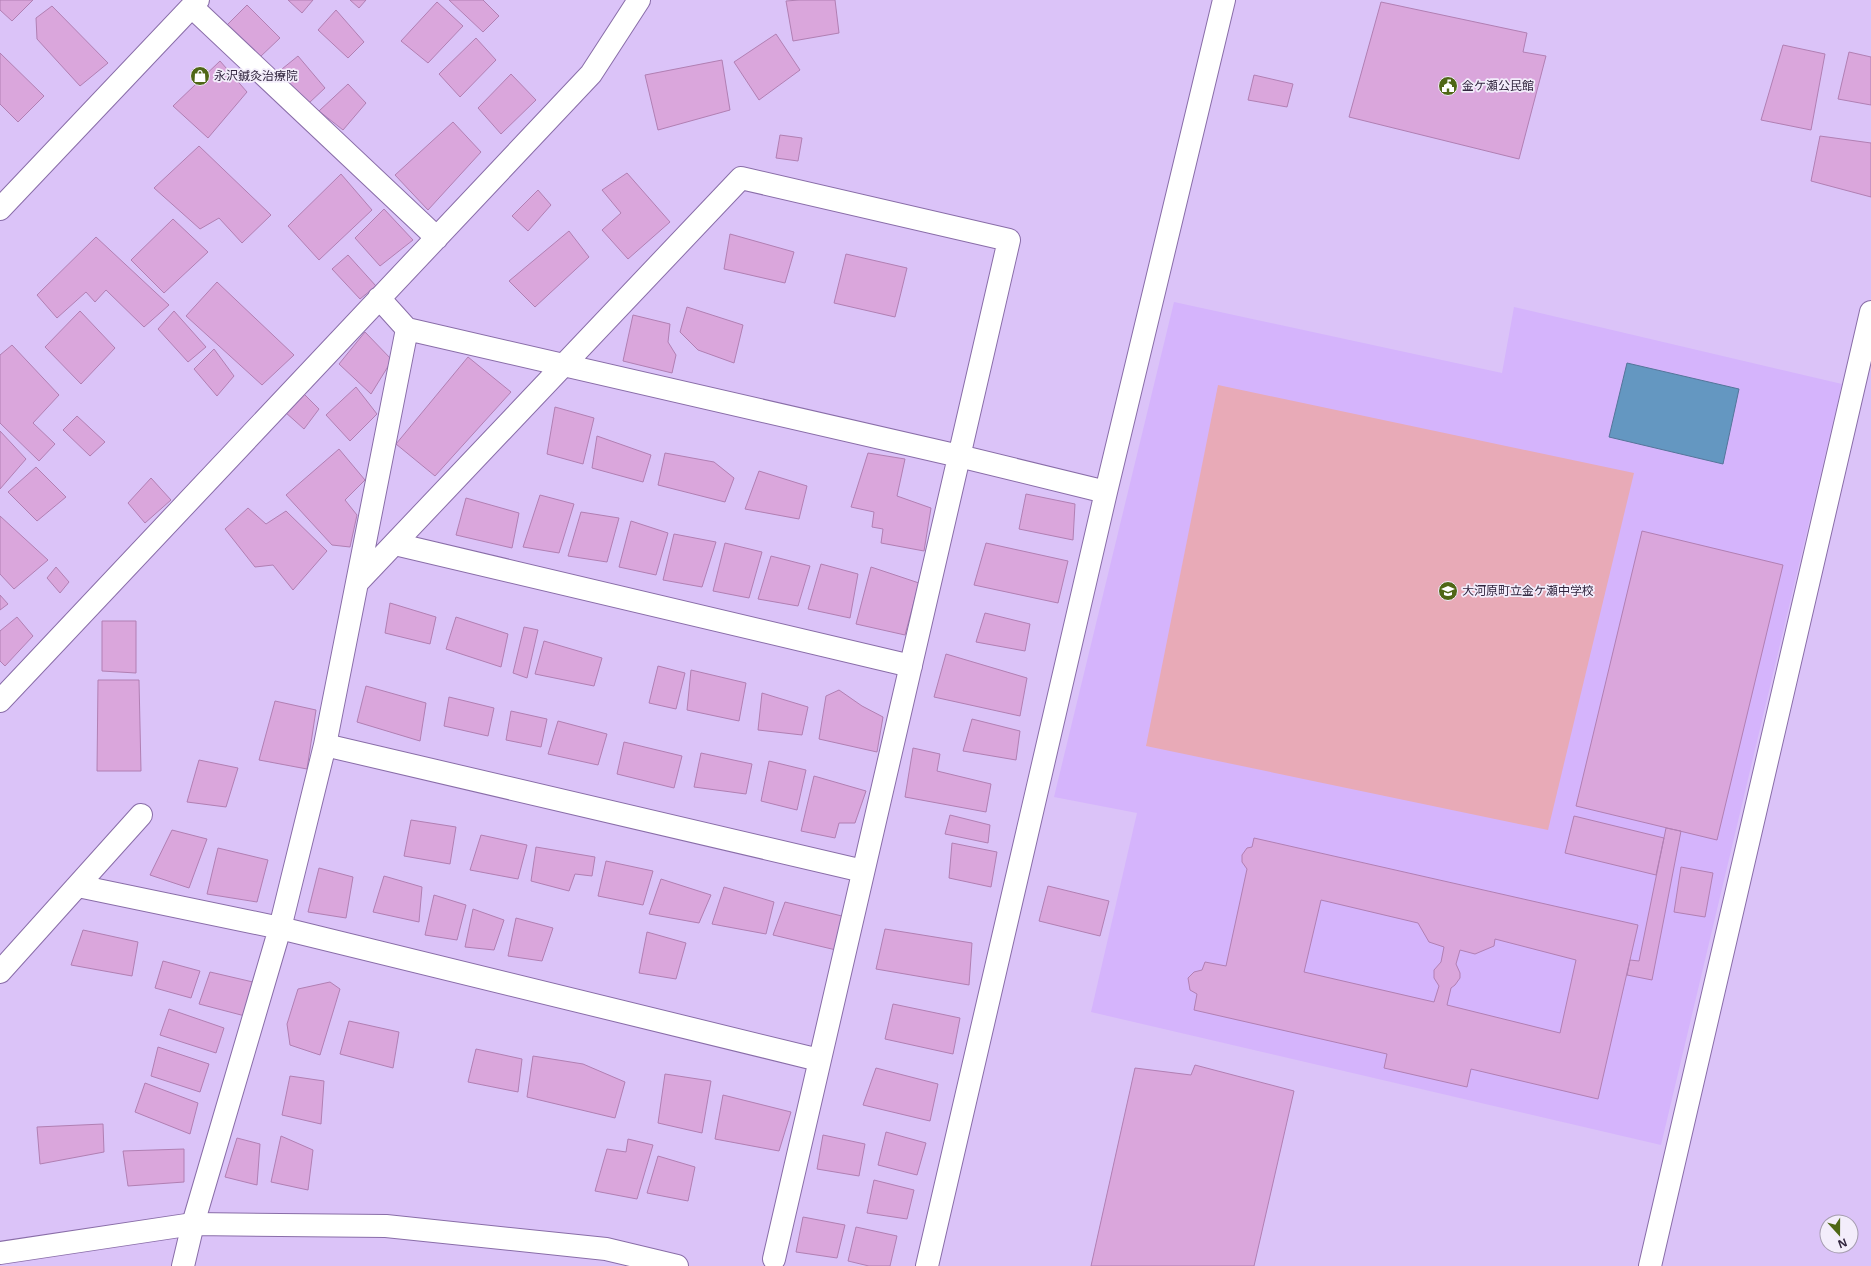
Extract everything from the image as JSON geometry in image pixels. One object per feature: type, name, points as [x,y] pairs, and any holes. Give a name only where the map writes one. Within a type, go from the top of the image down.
[{"type":"street","points":[[0,701],[591,74],[639,0]]},
{"type":"street","points":[[927,1266],[1106,492],[1224,0]]},
{"type":"street","points":[[0,209],[195,4],[437,238]]},
{"type":"street","points":[[357,583],[741,178],[1009,240],[774,1259]]},
{"type":"street","points":[[379,298],[407,329],[959,456],[1106,492]]},
{"type":"street","points":[[1650,1266],[1871,312]]},
{"type":"street","points":[[183,1266],[193,1224],[280,928],[325,745],[407,329]]},
{"type":"street","points":[[395,544],[910,666]]},
{"type":"street","points":[[325,745],[863,871]]},
{"type":"street","points":[[0,972],[142,815]]},
{"type":"street","points":[[78,886],[280,928],[819,1060]]},
{"type":"street","points":[[0,1252],[193,1224],[386,1226],[606,1249],[677,1266]]},
{"type":"shaded area","name":"大河原町立金ケ瀬中学校","points":[[1174,302],[1502,373],[1514,307],[1842,384],[1661,1145],[1091,1012],[1137,813],[1054,797]]},
{"type":"shaded area","points":[[1218,385],[1634,473],[1548,830],[1146,746]]},
{"type":"water","points":[[1627,363],[1739,389],[1723,464],[1609,437]]},
{"type":"building","points":[[0,0],[33,0],[12,21],[0,10]]},
{"type":"building","points":[[288,0],[313,0],[302,13]]},
{"type":"building","points":[[350,0],[366,0],[359,8]]},
{"type":"building","points":[[449,0],[483,0],[499,16],[483,32]]},
{"type":"building","points":[[835,0],[839,33],[793,41],[786,1]]},
{"type":"building","points":[[437,2],[463,26],[428,63],[401,41]]},
{"type":"building","name":"金ケ瀬公民館","points":[[1381,2],[1527,33],[1523,52],[1546,56],[1519,159],[1349,117]]},
{"type":"building","points":[[247,5],[280,38],[260,57],[225,27]]},
{"type":"building","points":[[52,6],[108,63],[80,86],[37,39],[36,18]]},
{"type":"building","points":[[336,10],[364,42],[348,58],[318,30]]},
{"type":"building","points":[[776,34],[800,70],[759,100],[734,62]]},
{"type":"building","points":[[476,38],[496,60],[460,97],[439,74]]},
{"type":"building","points":[[1783,45],[1825,54],[1811,130],[1761,120]]},
{"type":"building","points":[[1849,52],[1871,57],[1871,105],[1838,99]]},
{"type":"building","points":[[0,53],[44,96],[18,122],[0,104]]},
{"type":"building","points":[[298,56],[325,88],[309,103],[277,73]]},
{"type":"building","points":[[722,60],[730,110],[658,130],[645,75]]},
{"type":"building","points":[[220,61],[247,92],[208,138],[173,106]]},
{"type":"building","points":[[511,74],[536,100],[501,134],[478,108]]},
{"type":"building","points":[[1254,75],[1293,84],[1287,107],[1248,100]]},
{"type":"building","points":[[348,84],[366,103],[343,130],[319,111]]},
{"type":"building","points":[[453,122],[481,152],[428,210],[395,175]]},
{"type":"building","points":[[780,135],[802,138],[798,161],[776,158]]},
{"type":"building","points":[[1820,136],[1871,143],[1871,197],[1811,181]]},
{"type":"building","points":[[199,146],[271,215],[242,243],[219,218],[200,229],[154,188]]},
{"type":"building","points":[[627,173],[670,222],[628,259],[602,230],[621,213],[602,190]]},
{"type":"building","points":[[341,174],[372,210],[319,260],[288,226]]},
{"type":"building","points":[[538,190],[551,205],[528,231],[512,216]]},
{"type":"building","points":[[384,209],[413,240],[380,266],[355,238]]},
{"type":"building","points":[[173,219],[208,252],[164,293],[131,260]]},
{"type":"building","points":[[569,231],[589,257],[535,307],[509,281]]},
{"type":"building","points":[[730,234],[794,252],[785,283],[724,269]]},
{"type":"building","points":[[96,237],[169,305],[144,327],[106,290],[95,302],[86,292],[57,318],[37,295]]},
{"type":"building","points":[[846,254],[907,268],[895,317],[834,303]]},
{"type":"building","points":[[348,255],[376,286],[360,299],[332,269]]},
{"type":"building","points":[[217,282],[294,355],[262,385],[186,316]]},
{"type":"building","points":[[687,307],[743,325],[734,363],[698,350],[680,332]]},
{"type":"building","points":[[80,311],[115,348],[81,384],[45,347]]},
{"type":"building","points":[[174,311],[206,347],[188,362],[158,329]]},
{"type":"building","points":[[633,315],[670,324],[668,342],[676,355],[672,373],[623,361]]},
{"type":"building","points":[[365,332],[392,360],[371,394],[339,364]]},
{"type":"building","points":[[12,345],[59,395],[33,423],[55,444],[39,461],[0,423],[0,355]]},
{"type":"building","points":[[214,349],[234,376],[217,396],[194,369]]},
{"type":"building","points":[[468,357],[511,392],[435,476],[396,444]]},
{"type":"building","points":[[356,387],[377,414],[350,441],[326,415]]},
{"type":"building","points":[[303,393],[319,409],[304,429],[285,412]]},
{"type":"building","points":[[555,407],[594,418],[583,464],[547,454]]},
{"type":"building","points":[[77,416],[105,442],[90,456],[63,430]]},
{"type":"building","points":[[0,431],[26,459],[0,489]]},
{"type":"building","points":[[597,436],[651,455],[643,482],[592,468]]},
{"type":"building","points":[[339,449],[365,480],[345,500],[357,515],[350,547],[332,545],[286,495]]},
{"type":"building","points":[[665,453],[714,462],[734,478],[725,502],[658,485]]},
{"type":"building","points":[[868,453],[905,459],[897,496],[931,508],[924,551],[881,543],[883,529],[872,527],[874,512],[851,507]]},
{"type":"building","points":[[36,467],[66,497],[37,521],[8,492]]},
{"type":"building","points":[[759,471],[807,486],[799,519],[745,509]]},
{"type":"building","points":[[151,478],[171,500],[145,523],[128,503]]},
{"type":"building","points":[[1026,494],[1075,504],[1073,540],[1019,529]]},
{"type":"building","points":[[540,495],[574,504],[559,553],[523,547]]},
{"type":"building","points":[[466,498],[519,513],[512,548],[456,535]]},
{"type":"building","points":[[248,508],[266,524],[286,511],[327,551],[293,590],[273,565],[255,567],[225,529]]},
{"type":"building","points":[[581,512],[619,518],[607,562],[568,556]]},
{"type":"building","points":[[0,516],[48,560],[14,589],[0,574]]},
{"type":"building","points":[[631,521],[668,533],[656,575],[619,567]]},
{"type":"building","points":[[1642,531],[1783,565],[1717,840],[1576,806]]},
{"type":"building","points":[[674,534],[716,542],[702,587],[663,580]]},
{"type":"building","points":[[725,543],[762,552],[749,598],[713,591]]},
{"type":"building","points":[[986,543],[1068,561],[1058,603],[974,585]]},
{"type":"building","points":[[771,556],[810,566],[798,606],[758,599]]},
{"type":"building","points":[[821,564],[858,574],[850,618],[808,609]]},
{"type":"building","points":[[56,567],[69,582],[60,593],[47,578]]},
{"type":"building","points":[[871,567],[919,583],[905,635],[856,624]]},
{"type":"building","points":[[0,595],[8,604],[0,610]]},
{"type":"building","points":[[390,603],[436,617],[430,644],[385,633]]},
{"type":"building","points":[[985,613],[1030,624],[1025,651],[976,642]]},
{"type":"building","points":[[17,617],[33,636],[5,666],[0,661],[0,631]]},
{"type":"building","points":[[456,617],[508,634],[501,667],[446,649]]},
{"type":"building","points":[[102,621],[136,621],[136,673],[102,671]]},
{"type":"building","points":[[524,627],[538,630],[527,678],[513,673]]},
{"type":"building","points":[[544,641],[602,658],[594,686],[535,674]]},
{"type":"building","points":[[946,654],[1027,678],[1020,716],[934,697]]},
{"type":"building","points":[[658,666],[685,673],[676,709],[649,703]]},
{"type":"building","points":[[691,670],[746,683],[739,721],[687,710]]},
{"type":"building","points":[[98,680],[139,680],[141,771],[97,771]]},
{"type":"building","points":[[366,686],[426,703],[420,741],[357,722]]},
{"type":"building","points":[[839,690],[862,706],[883,717],[877,752],[819,739],[826,696]]},
{"type":"building","points":[[762,693],[808,707],[802,735],[758,730]]},
{"type":"building","points":[[449,697],[494,708],[488,736],[444,726]]},
{"type":"building","points":[[275,701],[316,710],[307,769],[259,760]]},
{"type":"building","points":[[511,711],[547,719],[541,747],[506,740]]},
{"type":"building","points":[[972,719],[1020,731],[1016,760],[963,751]]},
{"type":"building","points":[[558,721],[607,734],[598,765],[548,754]]},
{"type":"building","points":[[624,742],[682,756],[674,788],[617,774]]},
{"type":"building","points":[[913,748],[940,754],[937,771],[991,784],[986,812],[905,797]]},
{"type":"building","points":[[701,753],[752,764],[746,794],[694,787]]},
{"type":"building","points":[[199,760],[238,768],[226,807],[187,802]]},
{"type":"building","points":[[769,761],[806,770],[797,810],[761,801]]},
{"type":"building","points":[[814,776],[866,791],[855,823],[839,823],[835,838],[801,831]]},
{"type":"building","points":[[950,815],[990,825],[988,843],[945,834]]},
{"type":"building","points":[[1574,816],[1664,838],[1656,875],[1565,853]]},
{"type":"building","points":[[411,820],[456,827],[450,864],[404,856]]},
{"type":"building","points":[[1666,828],[1681,831],[1652,980],[1627,975],[1630,960],[1639,961]]},
{"type":"building","points":[[172,830],[207,839],[189,888],[150,875]]},
{"type":"building","points":[[481,835],[527,845],[518,879],[470,870]]},
{"type":"building","points":[[1254,838],[1638,925],[1598,1099],[1471,1069],[1467,1087],[1384,1068],[1387,1054],[1194,1010],[1197,994],[1190,990],[1188,978],[1194,972],[1202,970],[1205,962],[1226,966],[1247,869],[1242,862],[1242,855],[1247,848],[1252,847]],"holes":[[[1321,900],[1418,923],[1429,942],[1444,947],[1441,962],[1434,970],[1434,978],[1439,986],[1434,1002],[1304,972]],[[1495,939],[1576,960],[1560,1033],[1447,1005],[1451,988],[1460,978],[1460,973],[1456,964],[1460,950],[1475,954],[1494,946]]]},
{"type":"building","points":[[952,843],[997,852],[991,887],[949,878]]},
{"type":"building","points":[[536,847],[595,857],[592,876],[575,874],[569,891],[531,881]]},
{"type":"building","points":[[218,848],[268,860],[257,902],[207,894]]},
{"type":"building","points":[[606,861],[653,871],[643,905],[598,896]]},
{"type":"building","points":[[1681,867],[1713,873],[1705,917],[1674,912]]},
{"type":"building","points":[[319,868],[353,877],[346,918],[308,912]]},
{"type":"building","points":[[384,876],[422,887],[419,922],[373,912]]},
{"type":"building","points":[[661,879],[711,895],[699,923],[649,914]]},
{"type":"building","points":[[1048,886],[1109,901],[1100,936],[1039,921]]},
{"type":"building","points":[[724,887],[774,902],[766,934],[712,924]]},
{"type":"building","points":[[434,895],[466,905],[457,940],[425,935]]},
{"type":"building","points":[[785,902],[846,917],[836,950],[773,935]]},
{"type":"building","points":[[473,909],[504,920],[494,950],[465,947]]},
{"type":"building","points":[[516,918],[553,928],[542,961],[508,956]]},
{"type":"building","points":[[885,929],[972,943],[969,985],[876,969]]},
{"type":"building","points":[[83,930],[138,942],[132,976],[71,965]]},
{"type":"building","points":[[647,932],[686,943],[676,979],[639,973]]},
{"type":"building","points":[[163,961],[200,971],[191,998],[155,988]]},
{"type":"building","points":[[210,972],[253,982],[245,1016],[199,1004]]},
{"type":"building","points":[[330,982],[340,989],[320,1055],[290,1045],[287,1024],[298,989]]},
{"type":"building","points":[[893,1004],[960,1018],[953,1054],[885,1039]]},
{"type":"building","points":[[169,1009],[224,1028],[216,1053],[160,1035]]},
{"type":"building","points":[[349,1021],[399,1032],[393,1068],[340,1054]]},
{"type":"building","points":[[158,1047],[209,1064],[200,1092],[151,1076]]},
{"type":"building","points":[[476,1049],[522,1059],[518,1092],[468,1082]]},
{"type":"building","points":[[533,1056],[583,1064],[625,1082],[615,1118],[527,1097]]},
{"type":"building","points":[[1195,1065],[1294,1091],[1254,1266],[1091,1266],[1135,1068],[1191,1075]]},
{"type":"building","points":[[876,1068],[938,1084],[930,1121],[863,1105]]},
{"type":"building","points":[[665,1074],[711,1081],[702,1133],[658,1123]]},
{"type":"building","points":[[290,1076],[324,1081],[321,1124],[282,1115]]},
{"type":"building","points":[[145,1083],[198,1103],[190,1134],[135,1112]]},
{"type":"building","points":[[723,1095],[791,1112],[779,1151],[715,1139]]},
{"type":"building","points":[[103,1124],[104,1152],[40,1164],[37,1127]]},
{"type":"building","points":[[886,1132],[926,1143],[917,1175],[878,1165]]},
{"type":"building","points":[[823,1135],[865,1144],[859,1176],[817,1169]]},
{"type":"building","points":[[281,1136],[313,1150],[308,1190],[271,1182]]},
{"type":"building","points":[[237,1138],[260,1144],[257,1185],[225,1177]]},
{"type":"building","points":[[628,1139],[653,1145],[637,1199],[595,1191],[607,1149],[626,1152]]},
{"type":"building","points":[[184,1149],[184,1182],[128,1186],[123,1151]]},
{"type":"building","points":[[658,1156],[695,1167],[688,1201],[647,1193]]},
{"type":"building","points":[[874,1180],[914,1190],[907,1219],[867,1213]]},
{"type":"building","points":[[803,1217],[845,1225],[837,1258],[796,1252]]},
{"type":"building","points":[[856,1227],[897,1236],[890,1266],[869,1266],[848,1261]]},
{"type":"place","name":"永沢鍼灸治療院","points":[[200,76]]},
{"type":"place","name":"金ケ瀬公民館","points":[[1448,86]]},
{"type":"place","name":"大河原町立金ケ瀬中学校","points":[[1448,591]]}]
